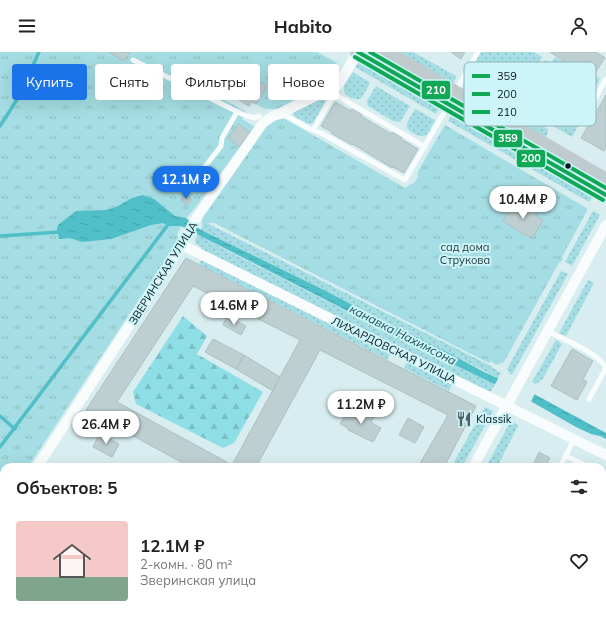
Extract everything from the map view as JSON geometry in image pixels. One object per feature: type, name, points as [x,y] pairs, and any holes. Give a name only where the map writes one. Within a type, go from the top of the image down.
[{"type":"main road","points":[[358,52],[464,104]]},
{"type":"main road","points":[[384,52],[464,106]]},
{"type":"main road","points":[[496,126],[606,195]]},
{"type":"main road","points":[[504,126],[606,181]]},
{"type":"street","name":"ЗВЕРИНСКАЯ УЛИЦА","points":[[339,83],[358,52]]},
{"type":"street","name":"ЗВЕРИНСКАЯ УЛИЦА","points":[[40,463],[188,236],[194,222],[263,123],[273,116],[312,100]]},
{"type":"street","points":[[475,463],[606,225]]},
{"type":"street","name":"ЛИХАРДОВСКАЯ УЛИЦА","points":[[182,245],[508,403],[606,455]]},
{"type":"lane","points":[[472,62],[478,52]]},
{"type":"lane","points":[[133,60],[237,112],[255,118],[259,116]]},
{"type":"lane","points":[[281,113],[308,128],[323,134],[405,180],[464,77]]},
{"type":"lane","points":[[596,97],[606,79]]},
{"type":"lane","points":[[339,95],[425,146]]},
{"type":"lane","points":[[314,130],[329,100]]},
{"type":"lane","points":[[193,182],[221,146],[222,138],[237,112]]},
{"type":"lane","points":[[548,331],[599,358],[606,367],[589,399]]},
{"type":"lane","points":[[562,463],[574,439]]},
{"type":"lane","points":[[566,456],[581,463]]},
{"type":"green space","points":[[0,52],[317,52],[337,63],[268,64],[268,100],[294,100],[277,109],[265,109],[252,102],[249,106],[239,100],[260,100],[260,64],[171,64],[171,100],[225,100],[246,112],[242,119],[255,127],[186,218],[177,234],[179,239],[31,463],[0,463]]},
{"type":"green space","points":[[397,52],[413,52],[456,76],[456,78],[452,84]]},
{"type":"green space","points":[[481,52],[535,52],[542,57],[539,62],[475,62]]},
{"type":"green space","points":[[555,57],[563,62],[552,62]]},
{"type":"green space","points":[[359,62],[439,108],[436,114],[355,67]]},
{"type":"green space","points":[[353,72],[370,83],[360,99],[354,99],[346,95],[344,90],[345,83]]},
{"type":"green space","points":[[596,77],[600,79],[596,85]]},
{"type":"green space","points":[[376,86],[410,106],[400,122],[393,121],[368,106],[367,101]]},
{"type":"green space","points":[[319,100],[326,100],[313,123],[308,124],[294,116],[294,112]]},
{"type":"green space","points":[[415,109],[435,120],[428,133],[423,136],[419,136],[411,132],[407,128],[407,123]]},
{"type":"green space","points":[[452,115],[464,122],[464,126],[471,126],[593,196],[589,202],[448,121]]},
{"type":"green space","name":"сад дома Струкова","points":[[285,119],[405,188],[414,183],[418,177],[417,173],[445,125],[588,209],[562,257],[561,262],[560,261],[504,362],[496,365],[491,361],[489,363],[214,223],[205,223],[202,226],[202,217],[264,128],[276,120]]},
{"type":"green space","points":[[526,126],[543,126],[548,129],[548,133],[545,137]]},
{"type":"green space","points":[[553,126],[578,126],[572,137]]},
{"type":"green space","points":[[593,211],[600,215],[572,266],[565,262]]},
{"type":"green space","points":[[207,223],[489,365],[501,373],[498,378],[201,230],[203,224]]},
{"type":"green space","points":[[198,234],[222,248],[428,352],[495,384],[491,391],[487,391],[201,249],[202,248],[196,244],[195,240]]},
{"type":"green space","points":[[201,260],[390,354],[388,360],[199,264]]},
{"type":"green space","points":[[561,271],[568,274],[512,375],[507,369]]},
{"type":"green space","points":[[588,280],[594,283],[566,336],[559,333]]},
{"type":"green space","points":[[183,316],[207,336],[197,354],[263,392],[234,443],[223,448],[136,404],[133,392]]},
{"type":"green space","points":[[556,340],[562,344],[542,380],[535,384],[532,382]]},
{"type":"green space","points":[[407,362],[452,385],[449,391],[404,368]]},
{"type":"green space","points":[[485,407],[493,411],[464,463],[453,463]]},
{"type":"green space","points":[[512,422],[518,426],[499,463],[488,463],[509,424]]},
{"type":"water","name":"канавка Нахимсона","points":[[143,195],[154,199],[175,216],[186,218],[201,230],[326,291],[484,372],[536,395],[606,433],[606,439],[576,427],[532,402],[428,352],[181,226],[170,226],[162,223],[151,225],[111,239],[82,242],[70,238],[59,239],[57,230],[58,225],[76,211],[106,210],[116,207],[132,198]]},
{"type":"pier","points":[[499,377],[535,393],[530,404],[494,386]]},
{"type":"building","points":[[109,52],[130,52],[124,61]]},
{"type":"building","points":[[451,52],[465,52],[461,59]]},
{"type":"building","points":[[550,52],[596,52],[605,58],[596,72],[596,62],[565,62]]},
{"type":"building","points":[[260,82],[267,86],[260,97]]},
{"type":"building","points":[[606,95],[606,147],[604,151],[581,138],[588,126],[596,126],[596,112]]},
{"type":"building","points":[[239,100],[258,100],[256,104],[252,102],[249,106]]},
{"type":"building","points":[[335,102],[351,111],[352,109],[362,115],[361,116],[391,134],[392,132],[418,149],[404,173],[393,167],[392,168],[321,126]]},
{"type":"building","points":[[239,124],[250,133],[239,147],[228,138]]},
{"type":"building","points":[[183,195],[192,200],[187,205],[181,200]]},
{"type":"building","points":[[513,203],[520,207],[522,203],[538,212],[536,216],[543,220],[533,238],[527,235],[526,236],[503,221]]},
{"type":"building","points":[[186,258],[476,406],[446,463],[420,463],[448,415],[320,350],[258,463],[233,463],[300,340],[193,286],[117,402],[228,463],[183,463],[86,410]]},
{"type":"building","points":[[227,316],[246,326],[241,335],[223,325]]},
{"type":"building","points":[[213,339],[244,355],[236,369],[205,352]]},
{"type":"building","points":[[572,349],[593,361],[583,379],[587,382],[577,400],[551,386]]},
{"type":"building","points":[[244,355],[280,377],[273,391],[236,369]]},
{"type":"building","points":[[348,410],[358,414],[360,410],[374,417],[371,421],[372,423],[381,428],[373,442],[348,430],[348,428],[340,424]]},
{"type":"building","points":[[408,418],[424,427],[415,443],[399,435]]},
{"type":"building","points":[[100,433],[119,444],[112,457],[93,447]]},
{"type":"building","points":[[539,452],[550,458],[547,463],[534,463]]},
{"type":"waterway","points":[[0,126],[18,98],[39,52]]},
{"type":"waterway","points":[[0,447],[170,222]]},
{"type":"waterway","points":[[0,236],[60,232]]},
{"type":"waterway","points":[[0,416],[15,429]]},
{"type":"transit line","name":"359","points":[[358,52],[464,113]]},
{"type":"transit line","name":"210","points":[[370,52],[464,106]]},
{"type":"transit line","name":"200","points":[[355,57],[464,120]]},
{"type":"transit line","name":"200","points":[[475,126],[603,200]]},
{"type":"transit line","name":"359","points":[[486,126],[606,195]]},
{"type":"transit line","name":"210","points":[[498,126],[606,188]]},
{"type":"place","name":"Klassik","points":[[464,419]]}]
